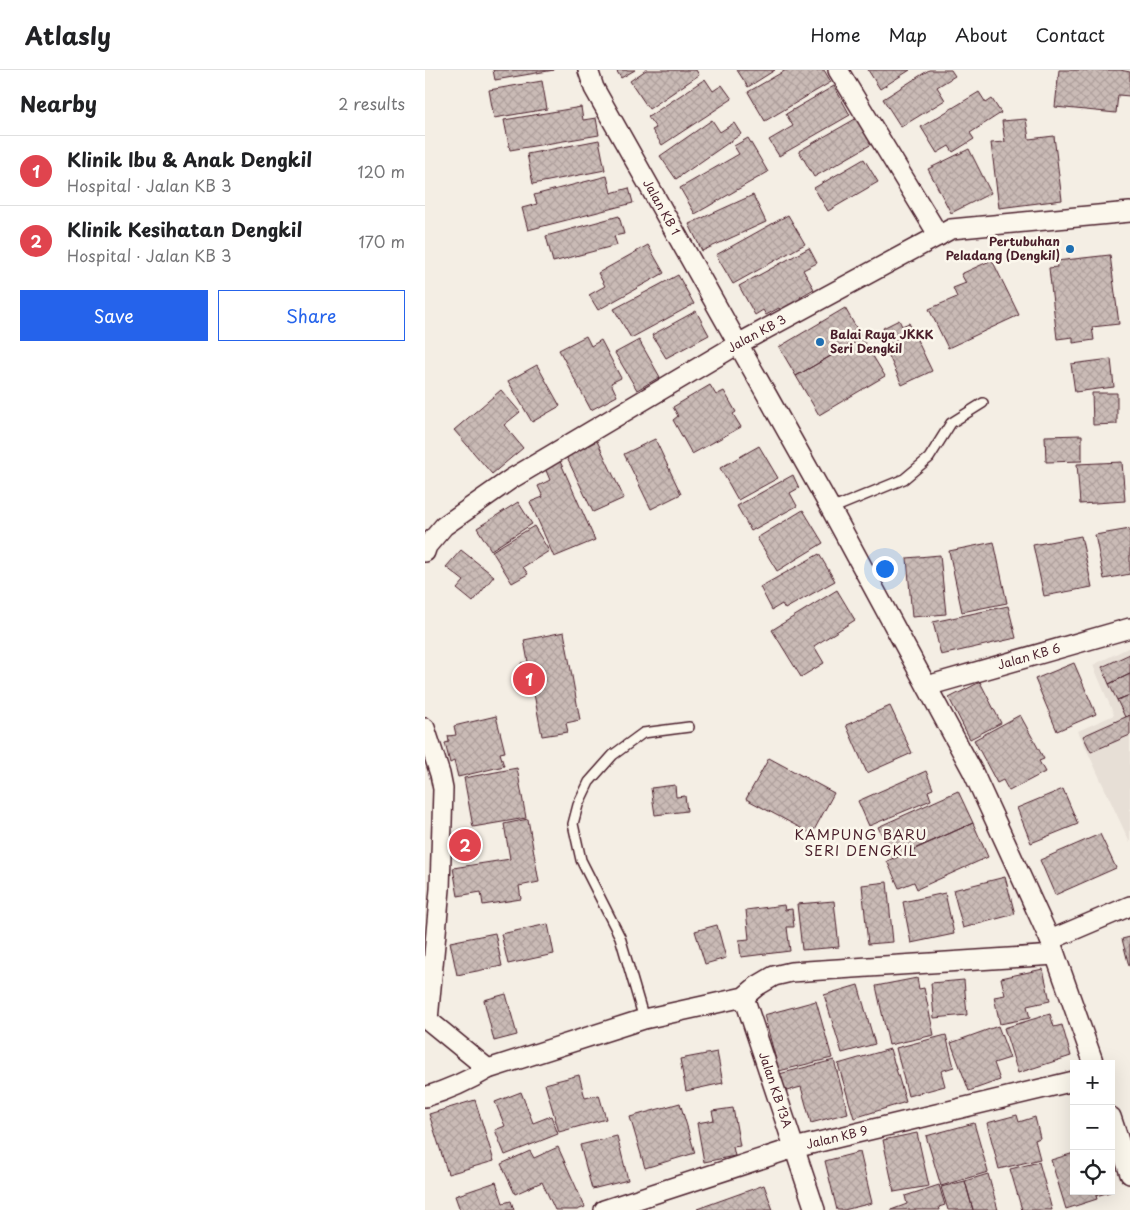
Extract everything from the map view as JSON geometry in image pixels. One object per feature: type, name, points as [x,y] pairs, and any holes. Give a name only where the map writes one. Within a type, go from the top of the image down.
[{"type":"street","name":"Jalan KB 1","points":[[588,70],[594,88],[831,509],[973,772],[1053,947],[1093,1060]]},
{"type":"street","points":[[838,70],[939,236]]},
{"type":"street","name":"Jalan KB 3","points":[[425,552],[427,546],[444,526],[511,479],[738,344],[951,229],[1130,212]]},
{"type":"street","name":"Jalan KB 6","points":[[927,686],[1130,628]]},
{"type":"street","points":[[425,728],[443,789],[440,889],[426,1021],[488,1069]]},
{"type":"street","points":[[425,1097],[466,1082],[488,1069],[644,1019],[744,997],[757,986],[774,976],[791,972],[1053,947],[1130,906]]},
{"type":"street","name":"Jalan KB 13A","points":[[744,997],[815,1210]]},
{"type":"street","name":"Jalan KB 9","points":[[604,1210],[794,1148],[1070,1082]]},
{"type":"street","points":[[1115,1128],[1130,1174]]},
{"type":"lane","points":[[831,509],[904,479],[929,458],[951,423],[983,403]]},
{"type":"lane","points":[[644,1019],[620,938],[581,860],[573,824],[578,804],[589,782],[613,755],[643,733],[689,727]]},
{"type":"shaded area","points":[[1130,647],[1130,843],[1078,731],[1114,715],[1093,665]]},
{"type":"building","points":[[493,70],[554,70],[495,80]]},
{"type":"building","points":[[616,70],[635,70],[621,78]]},
{"type":"building","points":[[646,70],[696,70],[699,75],[649,109],[630,81]]},
{"type":"building","points":[[737,70],[775,70],[748,87]]},
{"type":"building","points":[[786,70],[824,70],[831,82],[765,121],[748,92]]},
{"type":"building","points":[[868,70],[910,70],[880,89]]},
{"type":"building","points":[[929,70],[951,70],[955,76],[937,87],[945,100],[901,127],[883,99]]},
{"type":"building","points":[[1059,70],[1120,70],[1130,72],[1130,96],[1118,95],[1116,113],[1055,107]]},
{"type":"building","points":[[705,79],[713,91],[722,85],[732,99],[662,145],[652,130],[656,128],[648,117]]},
{"type":"building","points":[[542,81],[547,109],[494,118],[489,90]]},
{"type":"building","points":[[834,86],[850,115],[779,156],[769,140],[793,126],[786,114]]},
{"type":"building","points":[[979,92],[986,103],[992,99],[1001,113],[970,133],[974,139],[953,152],[949,146],[937,153],[921,127]]},
{"type":"building","points":[[581,107],[583,120],[596,118],[599,135],[510,150],[504,120]]},
{"type":"building","points":[[857,118],[872,144],[814,177],[799,151]]},
{"type":"building","points":[[1026,119],[1029,139],[1054,136],[1062,200],[999,208],[991,143],[1005,142],[1002,121]]},
{"type":"building","points":[[712,120],[720,132],[734,123],[741,134],[676,179],[660,156]]},
{"type":"building","points":[[748,138],[768,172],[695,214],[680,188],[739,154],[734,146]]},
{"type":"building","points":[[599,140],[605,170],[533,184],[527,154]]},
{"type":"building","points":[[969,149],[991,193],[951,213],[928,169]]},
{"type":"building","points":[[864,159],[878,182],[828,211],[814,188]]},
{"type":"building","points":[[607,176],[611,193],[629,188],[633,203],[528,230],[522,208],[537,204],[534,195]]},
{"type":"building","points":[[753,195],[766,222],[702,251],[689,224]]},
{"type":"building","points":[[788,215],[805,244],[733,284],[716,255]]},
{"type":"building","points":[[619,216],[624,234],[614,236],[617,245],[553,262],[546,236]]},
{"type":"building","points":[[648,245],[664,273],[598,310],[589,295],[605,286],[598,273]]},
{"type":"building","points":[[809,248],[817,263],[803,270],[814,289],[800,297],[802,301],[782,312],[779,308],[766,315],[763,310],[755,315],[739,286]]},
{"type":"building","points":[[1110,255],[1119,324],[1092,327],[1094,340],[1073,343],[1073,337],[1057,339],[1049,268],[1057,267],[1056,261]]},
{"type":"building","points":[[992,260],[1019,315],[948,348],[929,309],[957,297],[953,288],[966,283],[961,274]]},
{"type":"building","points":[[678,275],[694,304],[631,338],[614,309]]},
{"type":"building","name":"Balai Raya JKKK Seri Dengkil","points":[[845,308],[862,338],[796,376],[779,347]]},
{"type":"building","points":[[696,311],[709,335],[666,358],[652,335]]},
{"type":"building","points":[[899,320],[902,326],[909,323],[932,371],[902,385],[880,336],[886,334],[883,328]]},
{"type":"building","points":[[586,336],[591,346],[601,340],[621,378],[611,383],[617,396],[591,410],[559,350]]},
{"type":"building","points":[[862,338],[885,376],[819,415],[796,376]]},
{"type":"building","points":[[639,340],[660,377],[637,390],[615,353]]},
{"type":"building","points":[[1111,359],[1114,387],[1075,392],[1071,364]]},
{"type":"building","points":[[537,365],[560,406],[532,422],[508,381]]},
{"type":"building","points":[[710,385],[716,395],[724,391],[736,412],[733,414],[741,427],[692,454],[673,420],[678,416],[673,407]]},
{"type":"building","points":[[501,390],[520,412],[504,425],[523,448],[492,474],[454,430]]},
{"type":"building","points":[[1092,393],[1117,393],[1117,424],[1093,425]]},
{"type":"building","points":[[1082,435],[1082,461],[1046,462],[1045,436]]},
{"type":"building","points":[[655,439],[681,494],[651,509],[624,454]]},
{"type":"building","points":[[597,441],[624,498],[593,512],[566,456]]},
{"type":"building","points":[[759,446],[778,478],[738,500],[720,468]]},
{"type":"building","points":[[559,459],[595,540],[554,557],[530,502],[543,497],[538,486],[550,480],[544,466]]},
{"type":"building","points":[[1122,462],[1125,501],[1080,504],[1077,464]]},
{"type":"building","points":[[793,475],[799,488],[790,493],[797,506],[751,531],[737,506]]},
{"type":"building","points":[[518,502],[532,524],[491,550],[477,528]]},
{"type":"building","points":[[803,510],[823,543],[777,571],[757,538]]},
{"type":"building","points":[[534,526],[549,551],[523,567],[528,574],[512,583],[492,551]]},
{"type":"building","points":[[1130,529],[1130,574],[1104,579],[1095,535]]},
{"type":"building","points":[[1081,536],[1092,587],[1044,596],[1033,545]]},
{"type":"building","points":[[994,542],[1007,603],[962,612],[949,551]]},
{"type":"building","points":[[461,550],[494,576],[473,602],[457,589],[464,581],[446,567]]},
{"type":"building","points":[[819,554],[835,581],[785,609],[782,604],[772,610],[760,587]]},
{"type":"building","points":[[940,555],[946,614],[912,617],[907,558]]},
{"type":"building","points":[[837,590],[855,620],[814,646],[824,663],[801,677],[772,630]]},
{"type":"building","points":[[1008,606],[1016,638],[941,655],[933,622]]},
{"type":"building","points":[[564,632],[580,720],[566,723],[568,732],[542,736],[534,694],[527,696],[521,663],[528,662],[524,640]]},
{"type":"building","points":[[1130,654],[1130,674],[1109,684],[1102,667]]},
{"type":"building","points":[[1074,663],[1096,714],[1057,731],[1035,679]]},
{"type":"building","points":[[1130,674],[1130,695],[1117,700],[1109,684]]},
{"type":"building","points":[[980,682],[1001,723],[970,739],[949,698]]},
{"type":"building","points":[[1130,695],[1130,715],[1125,717],[1117,700]]},
{"type":"building","points":[[890,706],[912,753],[867,773],[846,725]]},
{"type":"building","points":[[1020,715],[1044,759],[1039,761],[1045,772],[1009,791],[1003,780],[997,783],[974,740]]},
{"type":"building","points":[[1130,715],[1130,735],[1091,752],[1083,736]]},
{"type":"building","points":[[496,716],[505,752],[500,753],[504,766],[458,777],[454,761],[450,763],[445,743],[449,742],[448,736],[456,735],[454,726]]},
{"type":"building","points":[[769,758],[834,793],[812,834],[746,799]]},
{"type":"building","points":[[517,768],[526,818],[473,827],[464,778]]},
{"type":"building","points":[[926,771],[933,789],[928,791],[931,800],[869,826],[858,801]]},
{"type":"building","points":[[675,785],[676,797],[685,796],[687,811],[655,815],[651,788]]},
{"type":"building","points":[[1063,789],[1078,824],[1031,843],[1017,808]]},
{"type":"building","points":[[958,791],[973,823],[893,859],[878,827]]},
{"type":"building","points":[[528,819],[539,882],[519,886],[521,899],[483,905],[481,892],[458,896],[453,868],[510,859],[504,824]]},
{"type":"building","points":[[973,823],[988,857],[917,889],[914,882],[899,888],[887,861]]},
{"type":"building","points":[[1100,834],[1116,868],[1055,895],[1040,860]]},
{"type":"building","points":[[1005,877],[1015,914],[963,928],[953,890]]},
{"type":"building","points":[[887,882],[893,942],[868,944],[862,885]]},
{"type":"building","points":[[945,893],[954,934],[911,943],[903,902]]},
{"type":"building","points":[[834,901],[839,947],[802,950],[797,904]]},
{"type":"building","points":[[784,905],[785,910],[792,909],[794,927],[787,927],[790,951],[741,957],[739,940],[749,939],[746,910]]},
{"type":"building","points":[[548,924],[554,954],[508,964],[501,934]]},
{"type":"building","points":[[717,925],[726,958],[705,964],[695,931]]},
{"type":"building","points":[[495,933],[502,966],[457,975],[450,942]]},
{"type":"building","points":[[1130,937],[1130,966],[1129,966],[1122,939]]},
{"type":"building","points":[[1043,969],[1050,1001],[1027,1006],[1030,1018],[1000,1024],[994,997],[1005,995],[1001,978]]},
{"type":"building","points":[[917,978],[919,989],[924,988],[934,1035],[889,1045],[876,986]]},
{"type":"building","points":[[964,980],[967,1015],[934,1018],[931,983]]},
{"type":"building","points":[[858,985],[875,1044],[842,1053],[824,995]]},
{"type":"building","points":[[506,994],[517,1035],[494,1041],[484,1000]]},
{"type":"building","points":[[816,1001],[832,1058],[779,1071],[764,1015]]},
{"type":"building","points":[[1050,1014],[1054,1027],[1062,1025],[1071,1056],[1018,1073],[1004,1028]]},
{"type":"building","points":[[998,1026],[1010,1058],[994,1063],[1000,1080],[969,1091],[951,1043]]},
{"type":"building","points":[[946,1035],[954,1067],[941,1071],[945,1086],[908,1096],[896,1048]]},
{"type":"building","points":[[890,1049],[906,1102],[854,1118],[838,1064]]},
{"type":"building","points":[[717,1052],[723,1083],[686,1091],[680,1059]]},
{"type":"building","points":[[834,1060],[848,1113],[811,1123],[801,1087],[783,1092],[779,1074]]},
{"type":"building","points":[[579,1075],[585,1098],[599,1095],[606,1119],[559,1132],[545,1084]]},
{"type":"building","points":[[521,1092],[533,1123],[551,1116],[558,1134],[505,1155],[495,1130],[505,1126],[495,1102]]},
{"type":"building","points":[[475,1100],[494,1161],[448,1174],[429,1114]]},
{"type":"building","points":[[680,1103],[695,1153],[645,1168],[630,1117]]},
{"type":"building","points":[[733,1108],[740,1146],[733,1147],[735,1156],[704,1162],[697,1123],[714,1120],[712,1111]]},
{"type":"building","points":[[1017,1115],[1019,1122],[1035,1117],[1040,1138],[1035,1140],[1040,1159],[999,1169],[987,1123]]},
{"type":"building","points":[[974,1123],[988,1172],[941,1186],[926,1136]]},
{"type":"building","points":[[917,1133],[929,1186],[894,1192],[883,1140]]},
{"type":"building","points":[[617,1136],[628,1180],[592,1189],[580,1145]]},
{"type":"building","points":[[558,1147],[585,1207],[577,1210],[555,1210],[542,1182],[515,1194],[501,1164],[530,1151],[534,1158]]},
{"type":"building","points":[[860,1152],[872,1203],[837,1210],[825,1161]]},
{"type":"building","points":[[1070,1154],[1070,1195],[1100,1195],[1096,1196],[1097,1199],[1066,1209],[1051,1160]]},
{"type":"building","points":[[1039,1162],[1052,1210],[1022,1210],[1010,1169]]},
{"type":"building","points":[[988,1174],[998,1210],[973,1210],[965,1181]]},
{"type":"building","points":[[965,1181],[973,1210],[948,1210],[941,1187]]},
{"type":"building","points":[[496,1182],[503,1203],[511,1201],[514,1210],[460,1210],[455,1196]]},
{"type":"building","points":[[764,1185],[773,1210],[697,1209]]},
{"type":"building","points":[[939,1185],[945,1205],[939,1207],[940,1210],[891,1210],[907,1204],[905,1196]]},
{"type":"place","name":"Pertubuhan Peladang (Dengkil)","points":[[1070,249]]},
{"type":"place","name":"Balai Raya JKKK Seri Dengkil","points":[[820,342]]},
{"type":"place","name":"Klinik Ibu & Anak Dengkil","points":[[529,679]]},
{"type":"place","name":"Klinik Kesihatan Dengkil","points":[[465,845]]},
{"type":"district","name":"KAMPUNG BARU SERI DENGKIL","points":[[861,844]]}]
